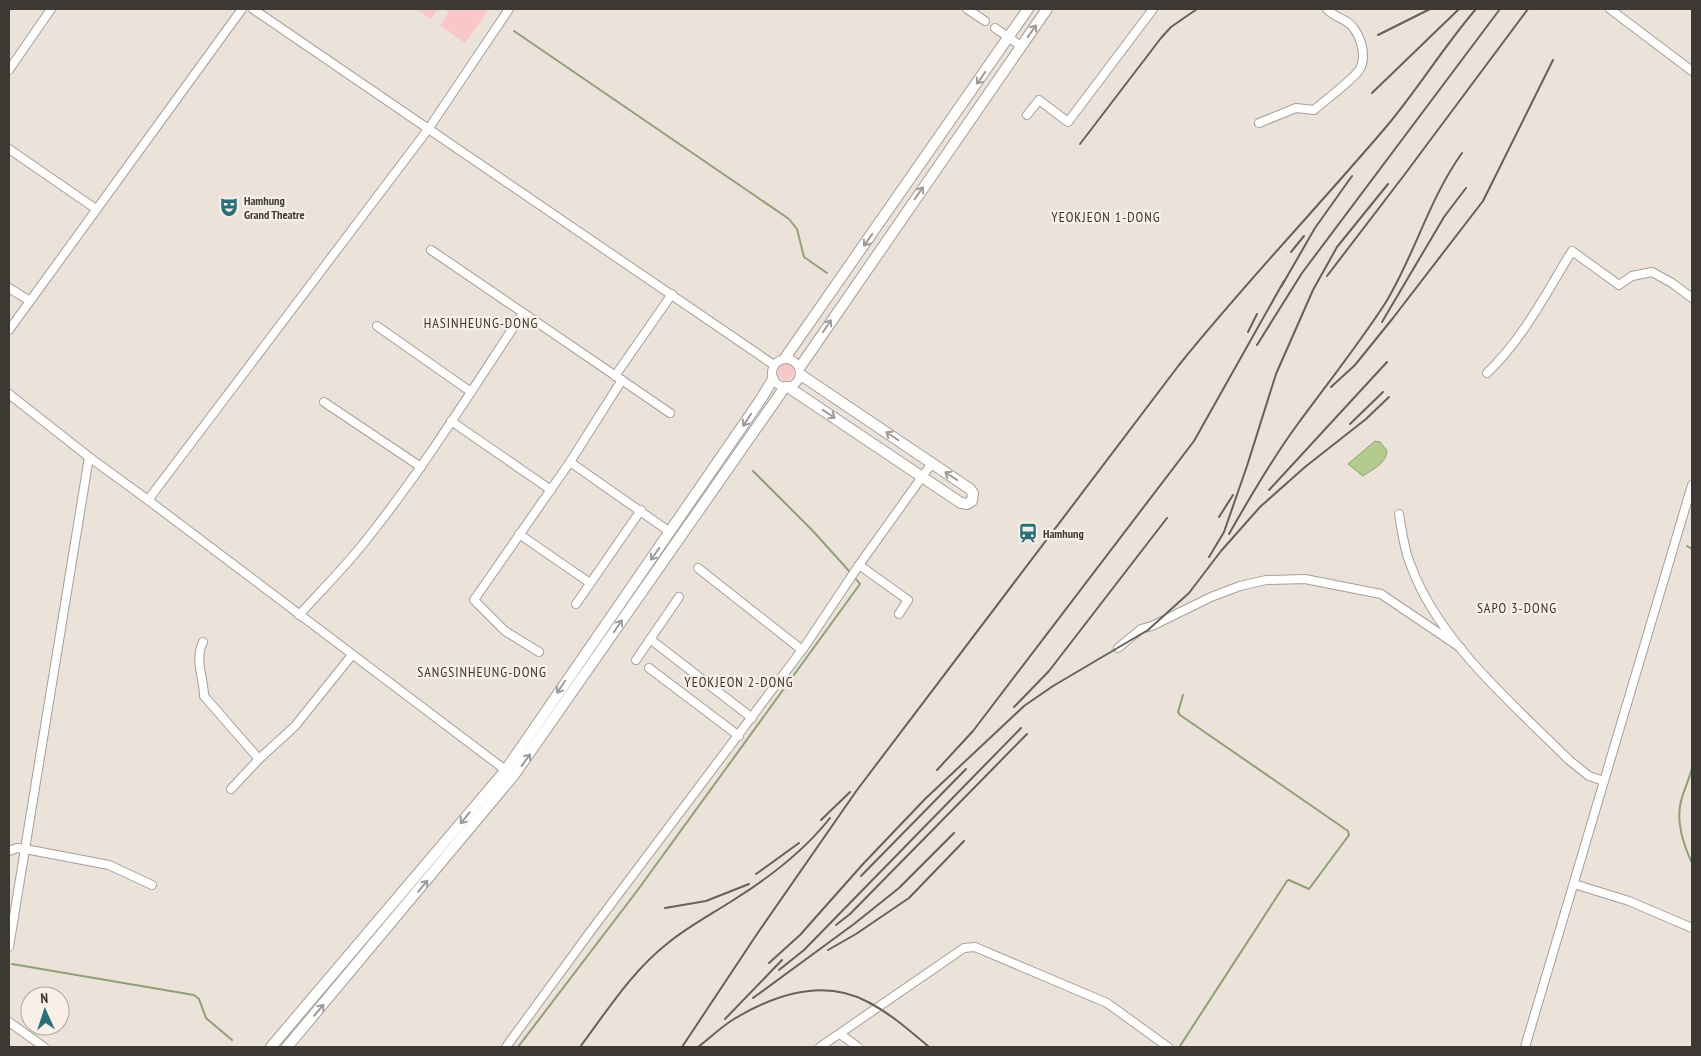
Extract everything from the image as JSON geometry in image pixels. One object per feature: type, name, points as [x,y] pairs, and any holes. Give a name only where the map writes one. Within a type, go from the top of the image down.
[{"type":"main road","points":[[786,358],[1028,9]]},
{"type":"main road","points":[[287,1047],[510,773],[787,387],[962,503],[967,504],[972,501],[974,496],[970,489],[800,371],[1047,9]]},
{"type":"main road","points":[[271,1047],[510,773],[586,652],[773,379]]},
{"type":"street","points":[[9,70],[51,9]]},
{"type":"street","points":[[9,330],[242,9]]},
{"type":"street","points":[[252,9],[774,365]]},
{"type":"street","points":[[148,500],[429,128],[508,9]]},
{"type":"street","points":[[967,9],[985,21]]},
{"type":"street","points":[[1027,115],[1039,100],[1068,122],[1153,9]]},
{"type":"street","points":[[1259,123],[1296,108],[1314,110],[1360,68],[1364,53],[1354,28],[1345,19],[1329,12],[1327,9]]},
{"type":"street","points":[[1610,9],[1692,71]]},
{"type":"street","points":[[995,28],[1021,46]]},
{"type":"street","points":[[9,149],[96,209]]},
{"type":"street","points":[[431,250],[670,413]]},
{"type":"street","points":[[1487,373],[1506,353],[1557,277],[1572,251],[1619,285],[1632,276],[1652,272],[1672,283],[1692,298]]},
{"type":"street","points":[[9,288],[30,301]]},
{"type":"street","points":[[539,652],[504,631],[474,600],[570,462],[619,378],[672,294]]},
{"type":"street","points":[[299,615],[361,547],[421,467],[523,313]]},
{"type":"street","points":[[377,326],[471,392]]},
{"type":"street","points":[[786,358],[795,361],[800,371],[797,382],[787,387],[777,384],[773,379],[772,371],[774,365],[780,359],[786,358]]},
{"type":"street","points":[[9,394],[89,457],[510,773]]},
{"type":"street","points":[[9,405],[16,400]]},
{"type":"street","points":[[324,402],[421,467]]},
{"type":"street","points":[[451,421],[551,490]]},
{"type":"street","points":[[9,947],[89,457]]},
{"type":"street","points":[[570,462],[670,532]]},
{"type":"street","points":[[506,1047],[595,925],[802,650],[932,463]]},
{"type":"street","points":[[1525,1047],[1692,485]]},
{"type":"street","points":[[576,604],[641,510]]},
{"type":"street","points":[[1399,514],[1406,554],[1415,577],[1437,615],[1461,648],[1569,760],[1589,776],[1604,781]]},
{"type":"street","points":[[519,534],[590,583]]},
{"type":"street","points":[[859,566],[908,600],[899,614]]},
{"type":"street","points":[[698,568],[802,650]]},
{"type":"street","points":[[1118,648],[1142,629],[1231,588],[1261,580],[1295,579],[1312,580],[1381,594],[1461,648]]},
{"type":"street","points":[[636,660],[679,597]]},
{"type":"street","points":[[650,639],[752,718]]},
{"type":"street","points":[[203,642],[198,659],[204,686],[204,696],[260,759]]},
{"type":"street","points":[[231,789],[295,726],[352,655]]},
{"type":"street","points":[[650,668],[739,736]]},
{"type":"street","points":[[9,851],[17,848],[25,849],[109,864],[152,885]]},
{"type":"street","points":[[1574,884],[1629,901],[1692,928]]},
{"type":"street","points":[[820,1047],[964,948],[970,946],[1107,1003],[1168,1047]]},
{"type":"street","points":[[9,1022],[44,1047]]},
{"type":"street","points":[[840,1034],[858,1047]]},
{"type":"shaded area","points":[[416,9],[438,9],[431,19]]},
{"type":"shaded area","points":[[445,9],[489,9],[465,43],[440,25],[449,12]]},
{"type":"shaded area","points":[[783,364],[789,364],[794,369],[792,378],[783,380],[778,375],[778,369]]},
{"type":"shaded area","points":[[1375,441],[1380,442],[1387,451],[1386,456],[1378,466],[1363,476],[1348,464]]},
{"type":"waterway","points":[[514,31],[789,219],[797,229],[804,257],[827,273]]},
{"type":"waterway","points":[[753,471],[812,530],[850,572]]},
{"type":"waterway","points":[[1687,546],[1692,549]]},
{"type":"waterway","points":[[518,1047],[637,891],[860,584],[856,579]]},
{"type":"waterway","points":[[1182,1047],[1180,1046],[1287,881],[1289,880],[1309,889],[1349,835],[1348,831],[1180,715],[1178,712],[1183,695]]},
{"type":"waterway","points":[[1692,768],[1682,796],[1679,813],[1682,835],[1692,863]]},
{"type":"waterway","points":[[12,964],[194,995],[199,999],[206,1018],[232,1040]]},
{"type":"railway","points":[[1080,144],[1161,38],[1171,27],[1197,9]]},
{"type":"railway","points":[[1378,35],[1430,9]]},
{"type":"railway","points":[[1372,93],[1459,9]]},
{"type":"railway","points":[[682,1047],[757,934],[857,790],[1179,365],[1230,304],[1386,127],[1476,9]]},
{"type":"railway","points":[[1257,345],[1302,273],[1500,9]]},
{"type":"railway","points":[[1327,276],[1528,9]]},
{"type":"railway","points":[[1331,387],[1355,365],[1483,201],[1553,60]]},
{"type":"railway","points":[[1229,534],[1279,451],[1386,302],[1440,189],[1462,153]]},
{"type":"railway","points":[[1281,287],[1315,228],[1352,176]]},
{"type":"railway","points":[[1209,557],[1224,532],[1276,374],[1313,290],[1337,247],[1388,184]]},
{"type":"railway","points":[[1382,322],[1444,217],[1466,188]]},
{"type":"railway","points":[[1291,252],[1304,236]]},
{"type":"railway","points":[[937,770],[973,731],[1194,441],[1284,281]]},
{"type":"railway","points":[[1248,332],[1257,314]]},
{"type":"railway","points":[[1269,490],[1387,362]]},
{"type":"railway","points":[[1350,424],[1383,392]]},
{"type":"railway","points":[[769,963],[800,935],[863,864],[925,799],[1024,706],[1053,686],[1148,630],[1189,593],[1221,551],[1260,507],[1305,467],[1366,419],[1389,397]]},
{"type":"railway","points":[[1219,517],[1233,495]]},
{"type":"railway","points":[[1014,707],[1049,671],[1167,518]]},
{"type":"railway","points":[[779,970],[804,950],[1021,728]]},
{"type":"railway","points":[[836,925],[850,914],[1027,734]]},
{"type":"railway","points":[[861,876],[966,769]]},
{"type":"railway","points":[[821,820],[850,792]]},
{"type":"railway","points":[[580,1047],[631,979],[655,954],[684,931],[748,891],[774,872],[798,852],[830,818]]},
{"type":"railway","points":[[753,998],[854,924],[899,888],[954,833]]},
{"type":"railway","points":[[828,950],[856,934],[909,898],[964,841]]},
{"type":"railway","points":[[756,874],[799,843]]},
{"type":"railway","points":[[665,908],[706,901],[749,884]]},
{"type":"railway","points":[[725,1019],[782,960]]},
{"type":"railway","points":[[698,1047],[729,1022],[749,1010],[782,997],[800,992],[817,991],[834,991],[868,1002],[892,1017],[929,1047]]},
{"type":"place","name":"Hamhung Grand Theatre","points":[[229,207]]},
{"type":"place","name":"Hamhung","points":[[1028,533]]},
{"type":"district","name":"YEOKJEON 1-DONG","points":[[1106,217]]},
{"type":"district","name":"HASINHEUNG-DONG","points":[[481,323]]},
{"type":"district","name":"SAPO 3-DONG","points":[[1517,608]]},
{"type":"district","name":"SANGSINHEUNG-DONG","points":[[482,672]]},
{"type":"district","name":"YEOKJEON 2-DONG","points":[[739,682]]}]
